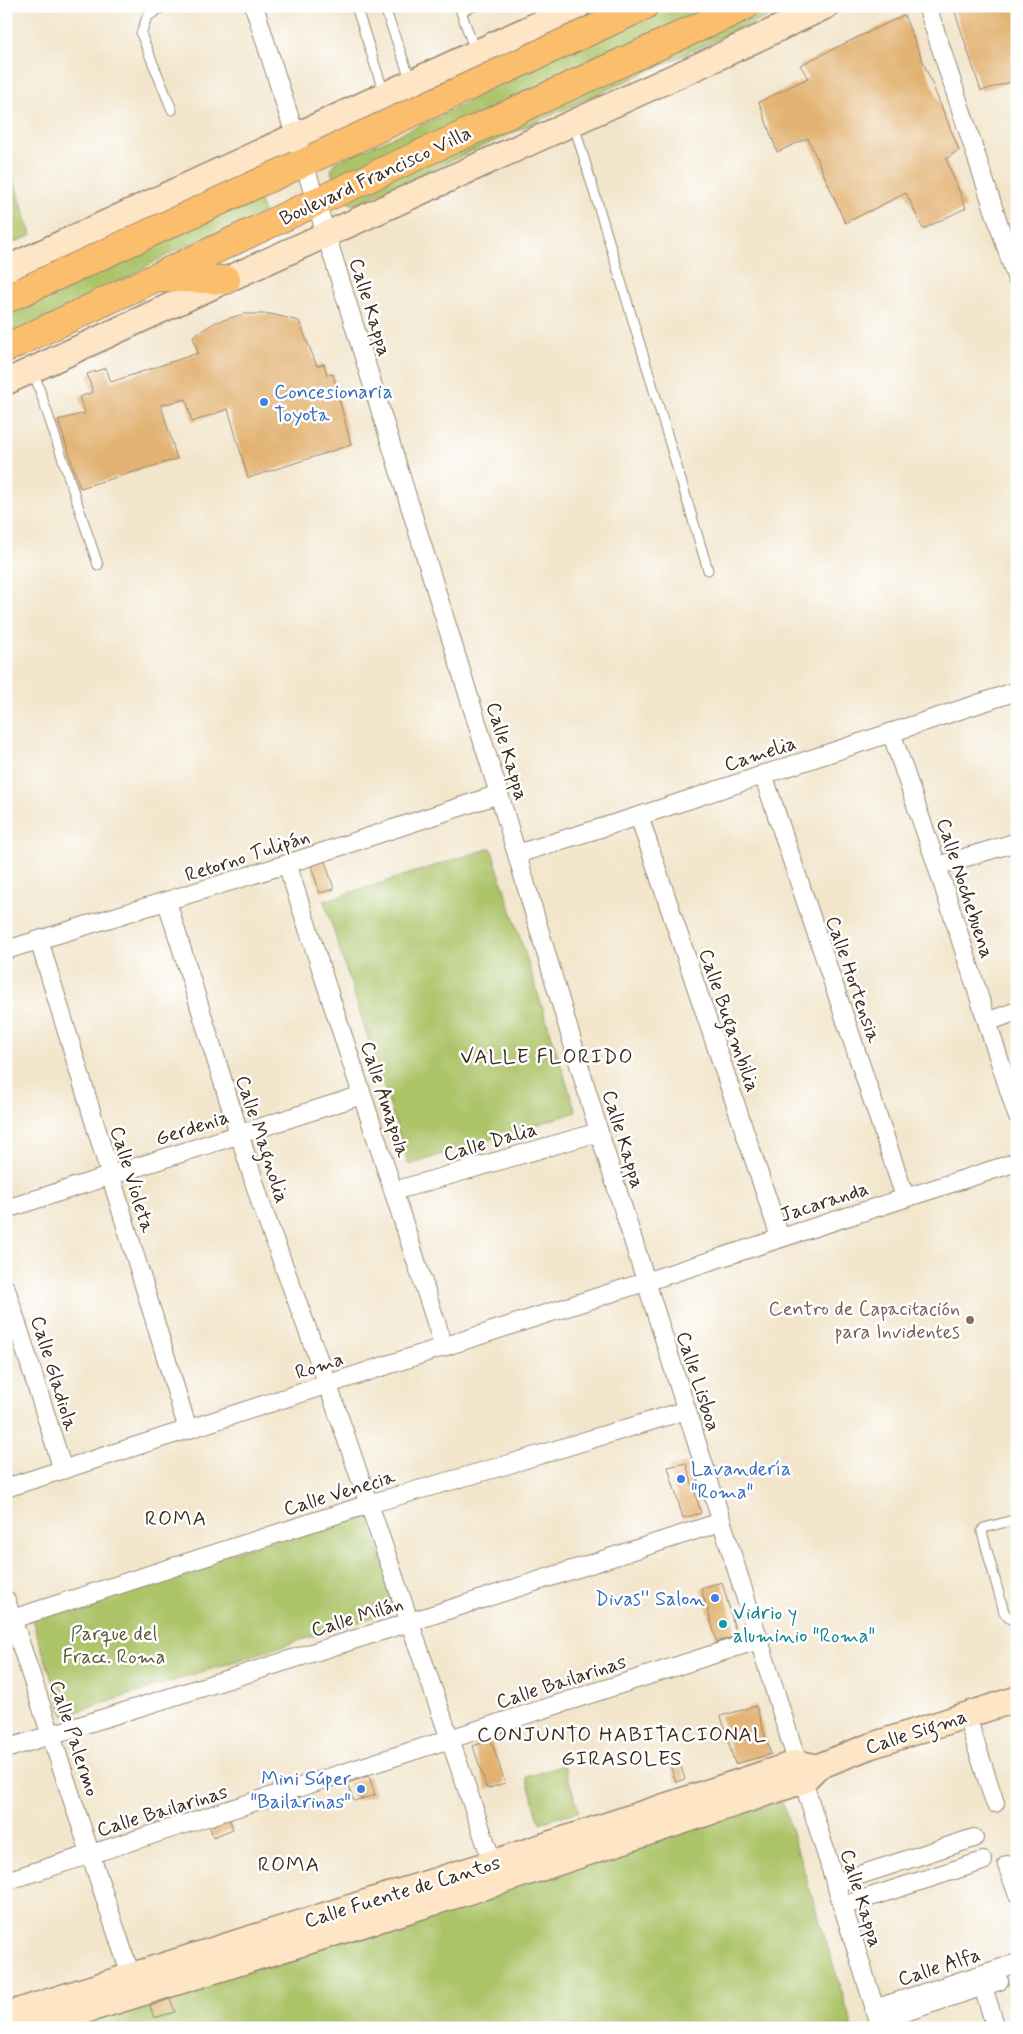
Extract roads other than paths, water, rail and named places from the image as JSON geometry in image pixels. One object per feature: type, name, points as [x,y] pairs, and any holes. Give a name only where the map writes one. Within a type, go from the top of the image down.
[{"type":"main road","name":"Boulevard Francisco Villa","points":[[6,299],[304,163],[614,14],[644,6]]},
{"type":"main road","name":"Boulevard Francisco Villa","points":[[6,348],[316,202],[745,6]]},
{"type":"main road","points":[[157,276],[226,280]]},
{"type":"street","name":"Calle Kappa","points":[[254,6],[296,136],[499,794],[645,1281]]},
{"type":"street","points":[[6,269],[412,84],[578,6]]},
{"type":"street","points":[[6,382],[826,6]]},
{"type":"street","points":[[927,6],[1017,280]]},
{"type":"street","name":"Camelia","points":[[517,854],[639,816],[1017,691]]},
{"type":"street","name":"Calle Nochebuena","points":[[891,732],[937,866],[1017,1115]]},
{"type":"street","name":"Calle Hortensia","points":[[763,774],[905,1197]]},
{"type":"street","name":"Retorno Tulipán","points":[[6,950],[167,902],[499,794]]},
{"type":"street","name":"Calle Bugambilia","points":[[639,816],[780,1237]]},
{"type":"street","points":[[937,866],[1017,842]]},
{"type":"street","name":"Calle Amapola","points":[[287,864],[444,1347]]},
{"type":"street","name":"Calle Magnolia","points":[[167,902],[239,1134],[288,1280],[328,1385],[496,1872]]},
{"type":"street","name":"Calle Violeta","points":[[39,940],[188,1430]]},
{"type":"street","points":[[987,1022],[1017,1011]]},
{"type":"street","name":"Gerdenia","points":[[6,1209],[362,1095]]},
{"type":"street","name":"Calle Dalia","points":[[394,1191],[599,1132]]},
{"type":"street","name":"Jacaranda","points":[[645,1281],[1017,1162]]},
{"type":"street","name":"Roma","points":[[6,1488],[645,1281]]},
{"type":"street","name":"Calle Lisboa","points":[[645,1281],[758,1640],[806,1770]]},
{"type":"street","name":"Calle Gladiola","points":[[6,1289],[63,1470]]},
{"type":"street","name":"Calle Venecia","points":[[9,1620],[369,1504],[687,1410]]},
{"type":"street","name":"Calle Milán","points":[[6,1749],[721,1522]]},
{"type":"street","name":"Calle Palermo","points":[[6,1600],[9,1620],[51,1735],[131,1976]]},
{"type":"street","name":"Calle Bailarinas","points":[[6,1881],[264,1800],[450,1738],[758,1640]]},
{"type":"street","name":"Calle Sigma","points":[[806,1770],[870,1746],[1017,1699]]},
{"type":"street","points":[[966,1714],[995,1803]]},
{"type":"street","name":"Calle Kappa","points":[[806,1770],[835,1883],[878,2019]]},
{"type":"street","name":"Calle Fuente de Cantos","points":[[29,2028],[806,1770]]},
{"type":"street","points":[[835,1883],[974,1838]]},
{"type":"street","points":[[842,1906],[984,1861]]},
{"type":"street","points":[[1007,1865],[1017,1893]]},
{"type":"street","name":"Calle Fuente de Cantos","points":[[6,2015],[131,1976],[496,1872]]},
{"type":"street","name":"Calle Alfa","points":[[878,2019],[1017,1963]]},
{"type":"street","name":"Calle Alfa","points":[[878,2019],[1017,1976]]},
{"type":"street","points":[[983,1987],[996,2028]]},
{"type":"lane","points":[[164,6],[147,17],[141,34],[172,110]]},
{"type":"lane","points":[[356,6],[385,96]]},
{"type":"lane","points":[[384,6],[412,84]]},
{"type":"lane","points":[[472,6],[460,9],[476,54]]},
{"type":"lane","points":[[573,122],[708,570]]},
{"type":"lane","points":[[33,370],[98,565]]},
{"type":"lane","points":[[1017,1519],[984,1528],[982,1532],[1004,1612],[1010,1618],[1017,1620]]},
{"type":"place","name":"Concesionaria Toyota","points":[[264,402]]},
{"type":"place","name":"Centro de Capacitación para Invidentes","points":[[970,1320]]},
{"type":"place","name":"Lavandería \"Roma\"","points":[[681,1479]]},
{"type":"place","name":"Divas'' Salon","points":[[715,1598]]},
{"type":"place","name":"Vidrio y aluminio \"Roma\"","points":[[723,1624]]},
{"type":"place","name":"Mini Súper \"Bailarinas\"","points":[[361,1789]]},
{"type":"district","name":"VALLE FLORIDO","points":[[547,1056]]},
{"type":"district","name":"ROMA","points":[[176,1518]]},
{"type":"district","name":"CONJUNTO HABITACIONAL GIRASOLES","points":[[622,1746]]},
{"type":"district","name":"ROMA","points":[[289,1864]]},
{"type":"park label","name":"Parque del Fracc. Roma","points":[[114,1644]]}]
